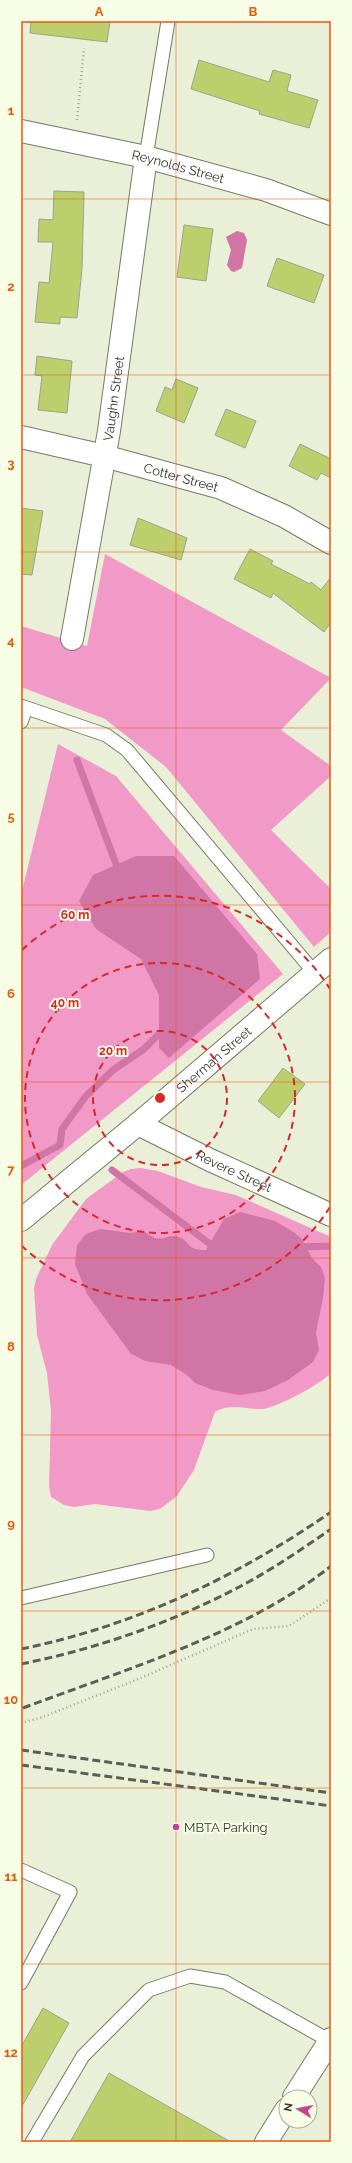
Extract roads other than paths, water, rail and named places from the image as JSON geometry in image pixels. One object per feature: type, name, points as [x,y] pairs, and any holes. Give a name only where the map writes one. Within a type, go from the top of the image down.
[{"type":"street","name":"Reynolds Street","points":[[21,131],[146,157],[266,190],[331,214]]},
{"type":"street","name":"Vaughn Street","points":[[72,639],[109,431],[146,157]]},
{"type":"street","name":"Cotter Street","points":[[21,437],[104,456],[221,488],[284,516],[331,543]]},
{"type":"street","name":"Sherman Street","points":[[21,1220],[138,1124],[331,959]]},
{"type":"street","name":"Revere Street","points":[[138,1124],[210,1160],[331,1215]]},
{"type":"street","points":[[299,2089],[330,2040]]},
{"type":"street","points":[[266,2142],[278,2123]]},
{"type":"lane","points":[[146,157],[168,21]]},
{"type":"lane","points":[[21,722],[24,707],[106,734],[127,750],[314,972]]},
{"type":"lane","points":[[21,1598],[207,1554]]},
{"type":"lane","points":[[21,1870],[70,1892],[21,1983]]},
{"type":"lane","points":[[32,2142],[83,2056],[149,1990],[190,1976],[225,1982],[330,2040]]},
{"type":"waterway","points":[[77,760],[119,872]]},
{"type":"waterway","points":[[21,1166],[60,1145],[62,1129],[86,1096],[113,1070],[144,1049],[165,1028]]},
{"type":"waterway","points":[[112,1170],[214,1247],[218,1247]]},
{"type":"waterway","points":[[298,1247],[331,1246]]},
{"type":"railway","points":[[21,1649],[104,1627],[144,1613],[183,1596],[259,1558],[331,1512]]},
{"type":"railway","points":[[21,1664],[78,1651],[162,1623],[241,1586],[287,1559],[331,1529]]},
{"type":"railway","points":[[23,1708],[143,1664],[223,1630],[262,1611],[298,1590],[331,1566]]},
{"type":"railway","points":[[21,1750],[331,1793]]},
{"type":"railway","points":[[21,1765],[331,1806]]},
{"type":"place","name":"MBTA Parking","points":[[176,1827]]}]
